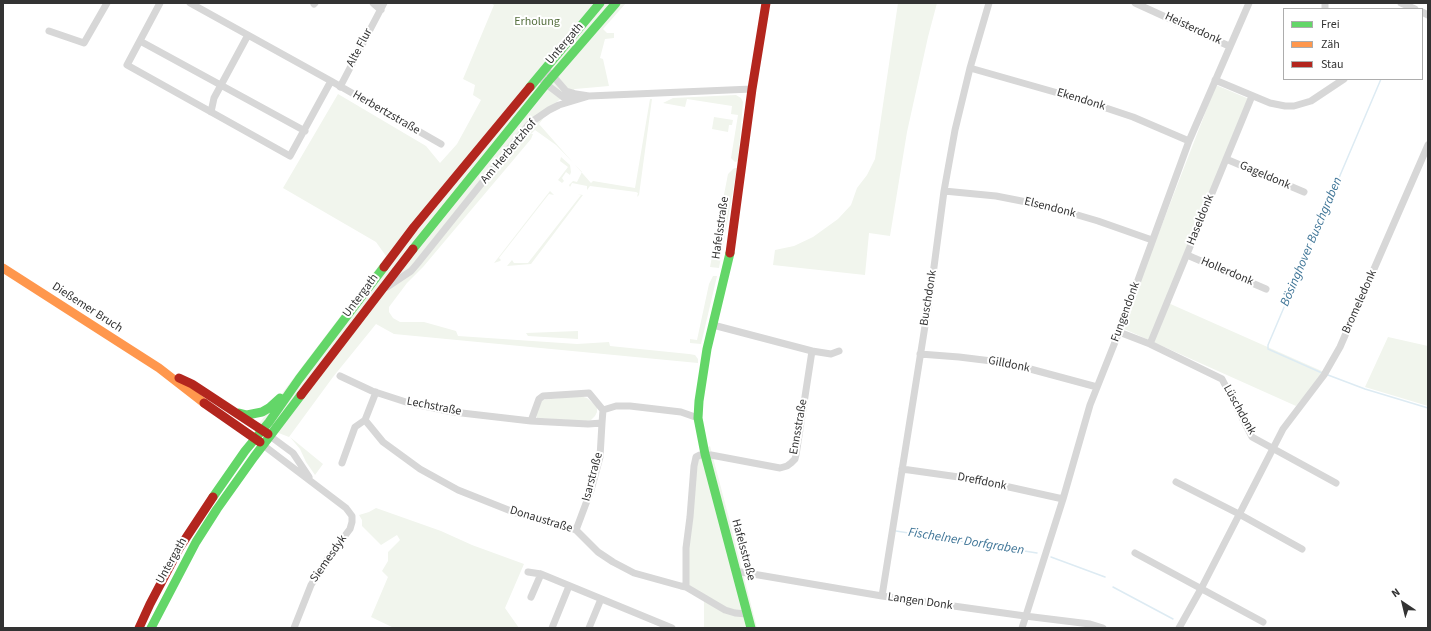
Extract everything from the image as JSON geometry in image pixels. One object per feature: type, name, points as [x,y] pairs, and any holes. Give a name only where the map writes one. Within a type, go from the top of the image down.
[{"type":"main road","name":"Untergath","points":[[139,628],[180,547],[220,486],[299,378],[414,227],[600,3]]},
{"type":"main road","name":"Untergath","points":[[152,626],[196,542],[263,445],[378,292],[546,84],[616,3]]},
{"type":"main road","name":"Hafelsstraße","points":[[751,628],[705,454],[698,418],[699,401],[707,349],[729,259],[752,89],[766,3]]},
{"type":"main road","name":"Dießemer Bruch","points":[[3,268],[159,368],[200,400],[263,445]]},
{"type":"main road","name":"Dießemer Bruch","points":[[159,368],[192,384],[270,436]]},
{"type":"main road","name":"Untergath","points":[[237,413],[247,415],[262,412],[269,408],[299,378]]},
{"type":"main road","name":"Untergath","points":[[150,604],[152,626]]},
{"type":"street","points":[[49,31],[84,43],[107,3]]},
{"type":"street","points":[[160,3],[127,65],[290,156],[331,81]]},
{"type":"street","name":"Herbertzstraße","points":[[190,3],[203,6],[248,35],[440,144]]},
{"type":"street","name":"Alte Flur","points":[[340,87],[383,7],[373,3]]},
{"type":"street","name":"Buschdonk","points":[[882,596],[932,282],[944,191],[955,130],[970,68],[989,3]]},
{"type":"street","name":"Heisterdonk","points":[[1135,3],[1229,46]]},
{"type":"street","name":"Fungendonk","points":[[1022,628],[1078,443],[1097,387],[1119,332],[1189,140],[1249,3]]},
{"type":"street","points":[[1401,3],[1413,8]]},
{"type":"street","points":[[211,112],[214,98],[248,35]]},
{"type":"street","points":[[140,41],[304,131]]},
{"type":"street","name":"Ekendonk","points":[[970,68],[1079,98],[1133,117],[1189,140]]},
{"type":"street","points":[[542,72],[550,73],[566,91],[589,96],[575,98],[562,97],[543,81],[542,72]]},
{"type":"street","points":[[1215,80],[1270,103],[1285,106],[1294,106],[1311,101],[1342,80]]},
{"type":"street","name":"Am Herbertzhof","points":[[378,292],[411,271],[530,123],[549,110],[559,105],[589,96],[752,89]]},
{"type":"street","name":"Haseldonk","points":[[1150,344],[1252,96]]},
{"type":"street","name":"Bromeledonk","points":[[1273,449],[1283,429],[1324,375],[1340,347],[1428,145]]},
{"type":"street","name":"Gageldonk","points":[[1226,159],[1304,192]]},
{"type":"street","name":"Elsendonk","points":[[944,191],[996,196],[1048,206],[1098,221],[1152,240]]},
{"type":"street","name":"Hollerdonk","points":[[1187,255],[1266,289]]},
{"type":"street","points":[[713,325],[812,351],[831,354],[839,351]]},
{"type":"street","name":"Lüschdonk","points":[[1119,332],[1150,344],[1222,378],[1252,437],[1336,483]]},
{"type":"street","name":"Ennsstraße","points":[[705,454],[780,468],[791,463],[795,459],[796,455],[812,351]]},
{"type":"street","name":"Gilldonk","points":[[920,354],[1008,363],[1097,387]]},
{"type":"street","name":"Lechstraße","points":[[340,376],[376,392],[409,403],[453,412],[531,421],[588,424],[602,423]]},
{"type":"street","points":[[342,463],[355,427],[365,420],[376,392]]},
{"type":"street","points":[[531,421],[539,399],[543,396],[589,393],[603,410],[602,423]]},
{"type":"street","points":[[603,410],[616,406],[630,406],[681,412],[698,418]]},
{"type":"street","name":"Donaustraße","points":[[365,420],[383,442],[420,468],[458,490],[516,513],[576,530],[598,552],[634,573],[686,587],[725,610],[735,614],[747,614]]},
{"type":"street","name":"Isarstraße","points":[[576,530],[591,490],[600,457],[602,423]]},
{"type":"street","name":"Siemesdyk","points":[[270,436],[293,453],[313,482]]},
{"type":"street","name":"Siemesdyk","points":[[263,445],[346,508],[352,516],[350,529],[310,585],[294,628]]},
{"type":"street","points":[[1179,628],[1202,587],[1273,449]]},
{"type":"street","points":[[686,587],[686,548],[694,466],[696,457],[705,454]]},
{"type":"street","name":"Dreffdonk","points":[[902,469],[973,479],[1062,499]]},
{"type":"street","points":[[1176,482],[1239,514],[1302,549]]},
{"type":"street","points":[[1135,553],[1202,587],[1263,622]]},
{"type":"street","points":[[528,572],[540,574],[672,628]]},
{"type":"street","name":"Langen Donk","points":[[737,573],[741,572],[882,596],[1090,624],[1103,628]]},
{"type":"street","points":[[531,597],[540,574]]},
{"type":"street","points":[[552,628],[569,586]]},
{"type":"street","points":[[589,628],[601,599]]},
{"type":"green space","name":"Erholung","points":[[490,3],[626,3],[603,29],[607,33],[614,33],[614,38],[605,39],[600,58],[603,59],[609,86],[575,89],[555,103],[539,124],[574,163],[556,145],[535,130],[531,134],[533,134],[531,139],[423,267],[407,283],[389,307],[389,312],[393,318],[400,322],[424,322],[456,331],[458,336],[577,344],[609,342],[610,346],[695,355],[698,359],[698,363],[394,334],[376,324],[333,377],[289,437],[258,425],[386,256],[376,242],[283,188],[338,94],[426,146],[440,163],[457,144],[481,100],[473,95],[475,85],[463,79],[494,5]]},
{"type":"green space","points":[[898,3],[937,3],[907,132],[890,236],[869,233],[865,275],[773,265],[775,250],[794,246],[813,237],[838,219],[851,205],[857,188],[867,175],[875,159]]},
{"type":"green space","points":[[1216,85],[1249,99],[1166,302],[1324,372],[1296,406],[1122,328]]},
{"type":"green space","points":[[736,95],[741,98],[743,102],[738,161],[735,162],[731,158],[738,115],[731,114],[732,106],[687,99],[685,107],[663,103],[673,98]]},
{"type":"green space","points":[[650,99],[652,99],[639,195],[637,197],[638,193],[636,192],[590,186],[587,190],[587,186],[572,183],[570,187],[569,185],[573,181],[577,182],[582,173],[591,183],[593,181],[635,188]]},
{"type":"green space","points":[[714,117],[733,120],[732,125],[729,125],[728,132],[712,129]]},
{"type":"green space","points":[[561,157],[570,165],[571,172],[570,175],[566,172],[562,178],[564,181],[562,183],[558,180],[568,167],[560,161]]},
{"type":"green space","points":[[737,168],[719,268],[710,267],[728,174]]},
{"type":"green space","points":[[550,191],[554,195],[549,194],[499,258],[501,260],[494,263]]},
{"type":"green space","points":[[577,194],[583,195],[531,264],[507,266],[512,260],[514,263],[528,263],[581,195]]},
{"type":"green space","points":[[713,276],[717,276],[701,344],[690,343],[690,339],[697,340],[709,284]]},
{"type":"green space","points":[[578,331],[578,339],[528,336],[526,333]]},
{"type":"green space","points":[[1388,337],[1428,346],[1428,406],[1365,387]]},
{"type":"green space","points":[[580,396],[587,398],[597,407],[597,412],[591,420],[537,418],[536,415],[542,400]]},
{"type":"green space","points":[[290,437],[323,464],[315,475],[306,462],[300,449]]},
{"type":"green space","points":[[710,446],[757,628],[704,628],[704,600],[683,589],[697,453]]},
{"type":"green space","points":[[376,508],[441,531],[472,545],[524,564],[505,608],[519,628],[394,628],[371,617],[388,577],[382,571],[388,561],[388,552],[400,540],[397,535],[381,545],[362,526],[362,520],[359,515]]},
{"type":"waterway","name":"Bösinghover Buschgraben","points":[[1322,373],[1268,349],[1268,345],[1381,80]]},
{"type":"waterway","name":"Bösinghover Buschgraben","points":[[1328,375],[1365,389],[1428,408]]},
{"type":"waterway","name":"Fischelner Dorfgraben","points":[[896,531],[1037,553]]},
{"type":"waterway","name":"Fischelner Dorfgraben","points":[[1051,557],[1105,577]]},
{"type":"waterway","name":"Fischelner Dorfgraben","points":[[1113,587],[1173,619]]},
{"type":"traffic: fast","points":[[530,87],[600,3]]},
{"type":"traffic: fast","points":[[413,249],[546,84],[616,3]]},
{"type":"traffic: fast","points":[[730,253],[707,349],[699,401],[698,418],[705,454],[751,628]]},
{"type":"traffic: fast","points":[[213,497],[245,451],[269,422],[299,379],[384,267]]},
{"type":"traffic: fast","points":[[151,628],[196,542],[217,509],[301,395]]},
{"type":"traffic: fast","points":[[239,413],[247,415],[262,412],[280,398]]},
{"type":"traffic: slow","points":[[3,268],[159,368],[204,403]]},
{"type":"traffic: jam","points":[[730,253],[752,89],[766,3]]},
{"type":"traffic: jam","points":[[384,267],[414,227],[530,87]]},
{"type":"traffic: jam","points":[[301,395],[413,249]]},
{"type":"traffic: jam","points":[[179,378],[192,384],[268,434]]},
{"type":"traffic: jam","points":[[204,403],[260,442]]},
{"type":"traffic: jam","points":[[139,628],[180,547],[213,497]]}]
